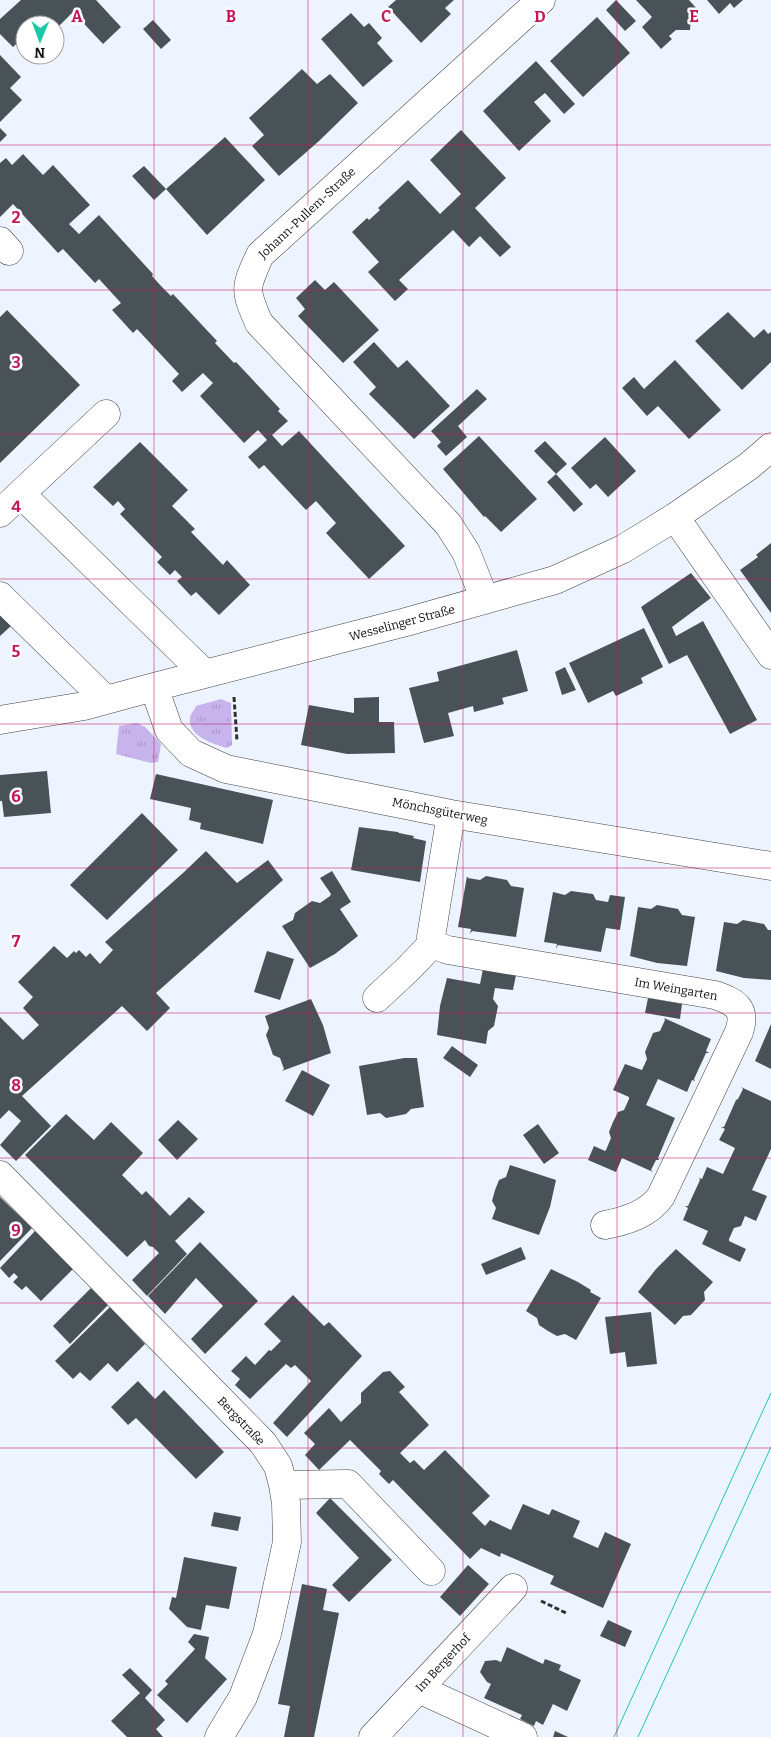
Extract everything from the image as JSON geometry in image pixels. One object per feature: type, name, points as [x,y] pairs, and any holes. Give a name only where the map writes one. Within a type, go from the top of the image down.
[{"type":"street","name":"Johann-Pullem-Straße","points":[[486,600],[466,552],[448,524],[259,323],[248,300],[247,282],[260,255],[541,0]]},
{"type":"street","points":[[0,513],[106,414]]},
{"type":"street","name":"Wesselinger Straße","points":[[0,720],[75,708],[406,622],[555,580],[623,549],[675,517],[749,466],[771,447]]},
{"type":"street","points":[[21,494],[204,674]]},
{"type":"street","points":[[675,517],[771,655]]},
{"type":"street","points":[[0,596],[106,700]]},
{"type":"street","name":"Mönchsgüterweg","points":[[154,686],[169,730],[191,753],[226,769],[451,814],[771,866]]},
{"type":"street","points":[[377,998],[433,942],[431,937],[451,814]]},
{"type":"street","name":"Im Weingarten","points":[[433,942],[438,947],[448,950],[715,995],[737,1006],[742,1018],[739,1032],[662,1196],[657,1203],[647,1210],[624,1221],[605,1224]]},
{"type":"street","name":"Bergstraße","points":[[0,1175],[263,1443],[278,1466],[286,1503],[287,1542],[267,1634],[243,1697],[219,1737]]},
{"type":"street","points":[[283,1485],[348,1484],[431,1571]]},
{"type":"street","name":"Im Bergerhof","points":[[373,1737],[513,1588]]},
{"type":"street","points":[[419,1689],[523,1737]]},
{"type":"path","points":[[232,666],[238,772]]},
{"type":"green space","points":[[221,699],[231,703],[232,745],[227,748],[202,738],[190,724],[190,717],[196,706]]},
{"type":"green space","points":[[137,723],[145,727],[161,744],[158,762],[151,763],[116,754],[119,726]]},
{"type":"building","points":[[21,0],[96,0],[121,27],[103,44],[73,12],[65,20],[65,15],[15,15],[15,45],[13,47],[0,34],[0,19]]},
{"type":"building","points":[[396,0],[454,0],[445,8],[451,14],[421,43],[388,7]]},
{"type":"building","points":[[616,0],[636,21],[625,31],[606,10]]},
{"type":"building","points":[[636,0],[689,0],[698,10],[691,16],[690,30],[676,30],[669,36],[672,39],[661,49],[642,27],[652,17]]},
{"type":"building","points":[[707,0],[743,0],[734,8],[730,3],[719,14]]},
{"type":"building","points":[[351,13],[364,27],[369,23],[382,38],[377,43],[393,61],[363,87],[321,39]]},
{"type":"building","points":[[597,17],[630,53],[583,97],[550,61]]},
{"type":"building","points":[[153,20],[171,40],[161,49],[143,29]]},
{"type":"building","points":[[0,55],[21,77],[10,88],[22,100],[0,122]]},
{"type":"building","points":[[536,61],[575,104],[564,114],[545,93],[534,102],[551,121],[519,151],[483,111]]},
{"type":"building","points":[[302,69],[317,84],[330,74],[358,103],[279,176],[252,146],[264,135],[249,118]]},
{"type":"building","points":[[0,128],[7,135],[0,142]]},
{"type":"building","points":[[461,130],[506,178],[475,208],[511,247],[500,257],[480,236],[469,247],[453,230],[399,280],[408,289],[395,301],[368,272],[379,262],[352,232],[367,218],[369,220],[380,210],[378,208],[408,180],[440,214],[461,194],[430,160]]},
{"type":"building","points":[[225,137],[265,180],[207,235],[166,189]]},
{"type":"building","points":[[23,154],[43,175],[53,165],[90,205],[69,224],[79,234],[99,215],[153,274],[152,276],[161,286],[171,296],[173,294],[217,341],[215,343],[234,363],[236,362],[280,409],[278,411],[288,421],[272,435],[282,446],[299,431],[405,546],[369,579],[326,533],[336,523],[316,501],[306,510],[264,465],[259,469],[248,457],[267,440],[258,430],[244,443],[200,396],[213,383],[203,373],[182,392],[172,381],[179,374],[137,329],[133,333],[112,310],[121,303],[99,279],[95,283],[63,249],[58,253],[13,204],[0,217],[0,163],[6,158],[12,165]]},
{"type":"building","points":[[144,166],[166,189],[154,200],[132,176]]},
{"type":"building","points":[[315,280],[325,290],[334,282],[379,330],[343,363],[298,316],[305,309],[296,298]]},
{"type":"building","points":[[7,310],[80,385],[0,463],[0,317]]},
{"type":"building","points":[[728,312],[754,338],[764,329],[768,334],[771,332],[771,362],[742,390],[695,341]]},
{"type":"building","points":[[374,342],[398,368],[407,360],[450,406],[414,439],[369,394],[376,387],[353,362]]},
{"type":"building","points":[[675,360],[721,410],[689,439],[658,406],[647,416],[622,388],[634,377],[644,389]]},
{"type":"building","points":[[477,389],[487,399],[458,426],[467,437],[446,456],[437,446],[441,442],[431,431]]},
{"type":"building","points":[[479,436],[537,499],[501,532],[484,517],[443,469]]},
{"type":"building","points":[[605,437],[636,471],[608,497],[596,484],[590,489],[571,468]]},
{"type":"building","points":[[545,441],[567,464],[556,474],[534,451]]},
{"type":"building","points":[[140,442],[188,490],[172,506],[195,529],[191,532],[223,565],[227,560],[250,585],[219,615],[196,592],[191,596],[177,581],[182,577],[175,570],[170,575],[157,562],[162,557],[120,514],[125,509],[118,501],[113,506],[93,487]]},
{"type":"building","points":[[556,474],[583,504],[574,512],[547,482]]},
{"type":"building","points":[[771,543],[771,613],[740,570],[758,557],[756,555]]},
{"type":"building","points":[[691,573],[711,598],[672,627],[676,636],[703,621],[757,720],[730,734],[687,655],[669,664],[641,607]]},
{"type":"building","points":[[0,614],[11,626],[0,636]]},
{"type":"building","points":[[644,628],[663,667],[641,678],[643,683],[616,696],[613,691],[588,703],[569,663]]},
{"type":"building","points":[[517,650],[528,691],[502,698],[504,704],[474,712],[473,706],[448,713],[454,736],[424,743],[409,688],[439,681],[437,672]]},
{"type":"building","points":[[565,667],[576,690],[562,695],[555,672]]},
{"type":"building","points":[[379,697],[379,722],[394,722],[395,753],[347,754],[301,745],[309,705],[354,713],[354,698]]},
{"type":"building","points":[[47,771],[51,813],[4,817],[2,801],[0,801],[0,775]]},
{"type":"building","points":[[156,774],[273,800],[263,844],[200,829],[201,823],[189,820],[191,808],[150,799]]},
{"type":"building","points":[[142,813],[178,850],[107,920],[70,885]]},
{"type":"building","points":[[359,827],[398,832],[426,841],[420,882],[351,870]]},
{"type":"building","points":[[206,851],[237,883],[268,860],[283,880],[156,993],[170,1008],[147,1031],[122,1006],[22,1096],[51,1126],[16,1161],[0,1145],[21,1121],[9,1110],[0,1119],[0,1017],[23,1040],[39,1025],[23,1008],[33,997],[18,982],[54,946],[67,958],[74,951],[76,953],[79,950],[86,957],[90,953],[100,964],[113,950],[105,942]]},
{"type":"building","points":[[332,871],[351,902],[340,909],[358,936],[335,954],[310,968],[282,926],[293,920],[295,913],[312,901],[320,903],[330,896],[331,894],[320,878]]},
{"type":"building","points":[[467,876],[468,878],[480,880],[486,876],[507,880],[511,886],[524,888],[516,937],[472,931],[470,934],[471,929],[458,927]]},
{"type":"building","points":[[571,891],[593,894],[596,900],[608,902],[610,895],[625,897],[620,930],[606,928],[601,952],[558,945],[556,949],[557,944],[544,942],[553,892],[565,895]]},
{"type":"building","points":[[657,905],[678,909],[682,915],[695,917],[687,966],[657,963],[630,956],[638,907],[651,909]]},
{"type":"building","points":[[743,920],[764,924],[768,930],[771,930],[771,980],[744,978],[716,971],[724,922],[737,924]]},
{"type":"building","points":[[267,951],[294,959],[280,1000],[254,992]]},
{"type":"building","points":[[483,969],[516,975],[513,990],[495,988],[493,999],[498,1006],[494,1026],[488,1031],[486,1044],[437,1035],[440,1006],[447,978],[480,984]]},
{"type":"building","points":[[648,998],[682,1004],[680,1019],[645,1013]]},
{"type":"building","points":[[311,999],[323,1025],[331,1053],[282,1071],[284,1069],[280,1058],[273,1055],[266,1035],[269,1028],[265,1016]]},
{"type":"building","points":[[664,1018],[711,1039],[706,1051],[709,1053],[706,1053],[694,1079],[695,1081],[692,1080],[687,1092],[658,1079],[646,1105],[675,1118],[658,1158],[659,1160],[656,1160],[651,1170],[653,1172],[622,1158],[616,1172],[588,1160],[594,1146],[606,1150],[611,1138],[609,1132],[613,1122],[618,1112],[624,1110],[629,1099],[629,1097],[613,1090],[625,1064],[642,1070],[647,1059],[645,1052],[653,1033],[660,1031],[665,1020]]},
{"type":"building","points":[[771,1024],[771,1069],[755,1061]]},
{"type":"building","points":[[452,1046],[478,1065],[470,1077],[443,1058]]},
{"type":"building","points":[[404,1058],[417,1058],[424,1107],[411,1109],[406,1114],[386,1118],[380,1113],[367,1115],[359,1066]]},
{"type":"building","points":[[302,1070],[330,1085],[313,1116],[285,1101]]},
{"type":"building","points":[[741,1087],[771,1101],[771,1149],[752,1190],[767,1196],[756,1221],[745,1216],[741,1226],[734,1228],[729,1239],[729,1241],[746,1249],[740,1262],[702,1244],[708,1231],[683,1220],[688,1208],[685,1206],[688,1206],[700,1180],[699,1178],[702,1179],[707,1167],[723,1174],[735,1148],[719,1140],[725,1129],[721,1127],[724,1127],[743,1089]]},
{"type":"building","points":[[66,1114],[94,1140],[111,1122],[143,1153],[122,1175],[142,1195],[146,1191],[170,1216],[189,1197],[205,1212],[175,1241],[187,1254],[147,1296],[132,1280],[159,1253],[149,1246],[145,1240],[127,1257],[25,1155]]},
{"type":"building","points":[[178,1120],[198,1139],[177,1160],[158,1140]]},
{"type":"building","points":[[538,1124],[559,1153],[544,1164],[523,1135]]},
{"type":"building","points":[[510,1165],[556,1180],[550,1207],[539,1235],[492,1219],[496,1208],[492,1201],[495,1190],[499,1180],[506,1177]]},
{"type":"building","points":[[0,1197],[32,1228],[0,1261]]},
{"type":"building","points":[[35,1231],[73,1269],[41,1301],[26,1286],[22,1290],[13,1282],[18,1277],[14,1273],[9,1278],[0,1268]]},
{"type":"building","points":[[200,1242],[258,1301],[205,1354],[191,1339],[223,1306],[196,1278],[165,1314],[148,1296]]},
{"type":"building","points":[[521,1247],[526,1259],[486,1275],[481,1264]]},
{"type":"building","points":[[676,1249],[713,1282],[704,1292],[705,1300],[691,1315],[683,1316],[675,1325],[638,1292],[656,1269]]},
{"type":"building","points":[[551,1269],[578,1282],[601,1298],[576,1340],[565,1334],[557,1336],[548,1331],[539,1325],[537,1318],[526,1311]]},
{"type":"building","points":[[91,1288],[108,1305],[70,1344],[53,1326]]},
{"type":"building","points":[[293,1295],[324,1326],[329,1322],[362,1356],[287,1437],[273,1423],[311,1381],[295,1365],[291,1368],[286,1364],[250,1399],[235,1385],[240,1379],[231,1371],[246,1356],[255,1365],[269,1350],[271,1351],[281,1341],[264,1324]]},
{"type":"building","points":[[110,1307],[145,1344],[117,1372],[108,1363],[90,1381],[80,1372],[73,1379],[55,1361]]},
{"type":"building","points":[[651,1312],[657,1364],[627,1367],[625,1352],[610,1354],[605,1317]]},
{"type":"building","points":[[390,1371],[405,1387],[399,1392],[429,1425],[400,1453],[410,1463],[414,1460],[424,1470],[445,1450],[490,1496],[472,1513],[485,1526],[490,1520],[511,1530],[523,1504],[549,1515],[552,1509],[580,1521],[573,1537],[598,1548],[605,1532],[631,1544],[603,1608],[550,1584],[554,1576],[501,1553],[500,1557],[481,1548],[470,1559],[393,1480],[389,1484],[379,1474],[381,1471],[350,1440],[319,1470],[305,1455],[315,1444],[304,1433],[329,1408],[341,1422],[361,1403],[361,1393],[383,1372]]},
{"type":"building","points":[[138,1381],[155,1399],[164,1390],[224,1452],[196,1479],[136,1418],[128,1425],[111,1407]]},
{"type":"building","points":[[330,1498],[392,1560],[349,1602],[332,1585],[359,1558],[316,1513]]},
{"type":"building","points":[[214,1512],[241,1517],[238,1531],[211,1526]]},
{"type":"building","points":[[184,1557],[237,1567],[229,1609],[206,1605],[201,1630],[187,1627],[169,1609],[172,1597],[176,1598]]},
{"type":"building","points":[[468,1565],[489,1584],[460,1616],[440,1597]]},
{"type":"building","points":[[302,1584],[327,1589],[323,1610],[339,1613],[314,1737],[284,1737],[290,1706],[278,1704]]},
{"type":"building","points":[[608,1620],[632,1631],[625,1647],[600,1636]]},
{"type":"building","points":[[194,1634],[209,1637],[205,1658],[227,1679],[187,1723],[157,1695],[168,1684],[165,1681],[195,1649],[188,1642]]},
{"type":"building","points":[[507,1647],[543,1664],[545,1659],[561,1665],[559,1670],[581,1680],[567,1711],[553,1704],[543,1725],[536,1721],[534,1726],[520,1719],[522,1715],[484,1698],[491,1684],[487,1682],[480,1672],[485,1661],[496,1660],[501,1662]]},
{"type":"building","points":[[130,1668],[152,1690],[145,1698],[165,1720],[156,1729],[163,1737],[127,1737],[111,1721],[140,1693],[122,1675]]},
{"type":"building","points":[[555,1731],[568,1737],[553,1737]]},
{"type":"tram line","points":[[614,1737],[771,1393]]},
{"type":"tram line","points":[[638,1737],[771,1447]]}]
